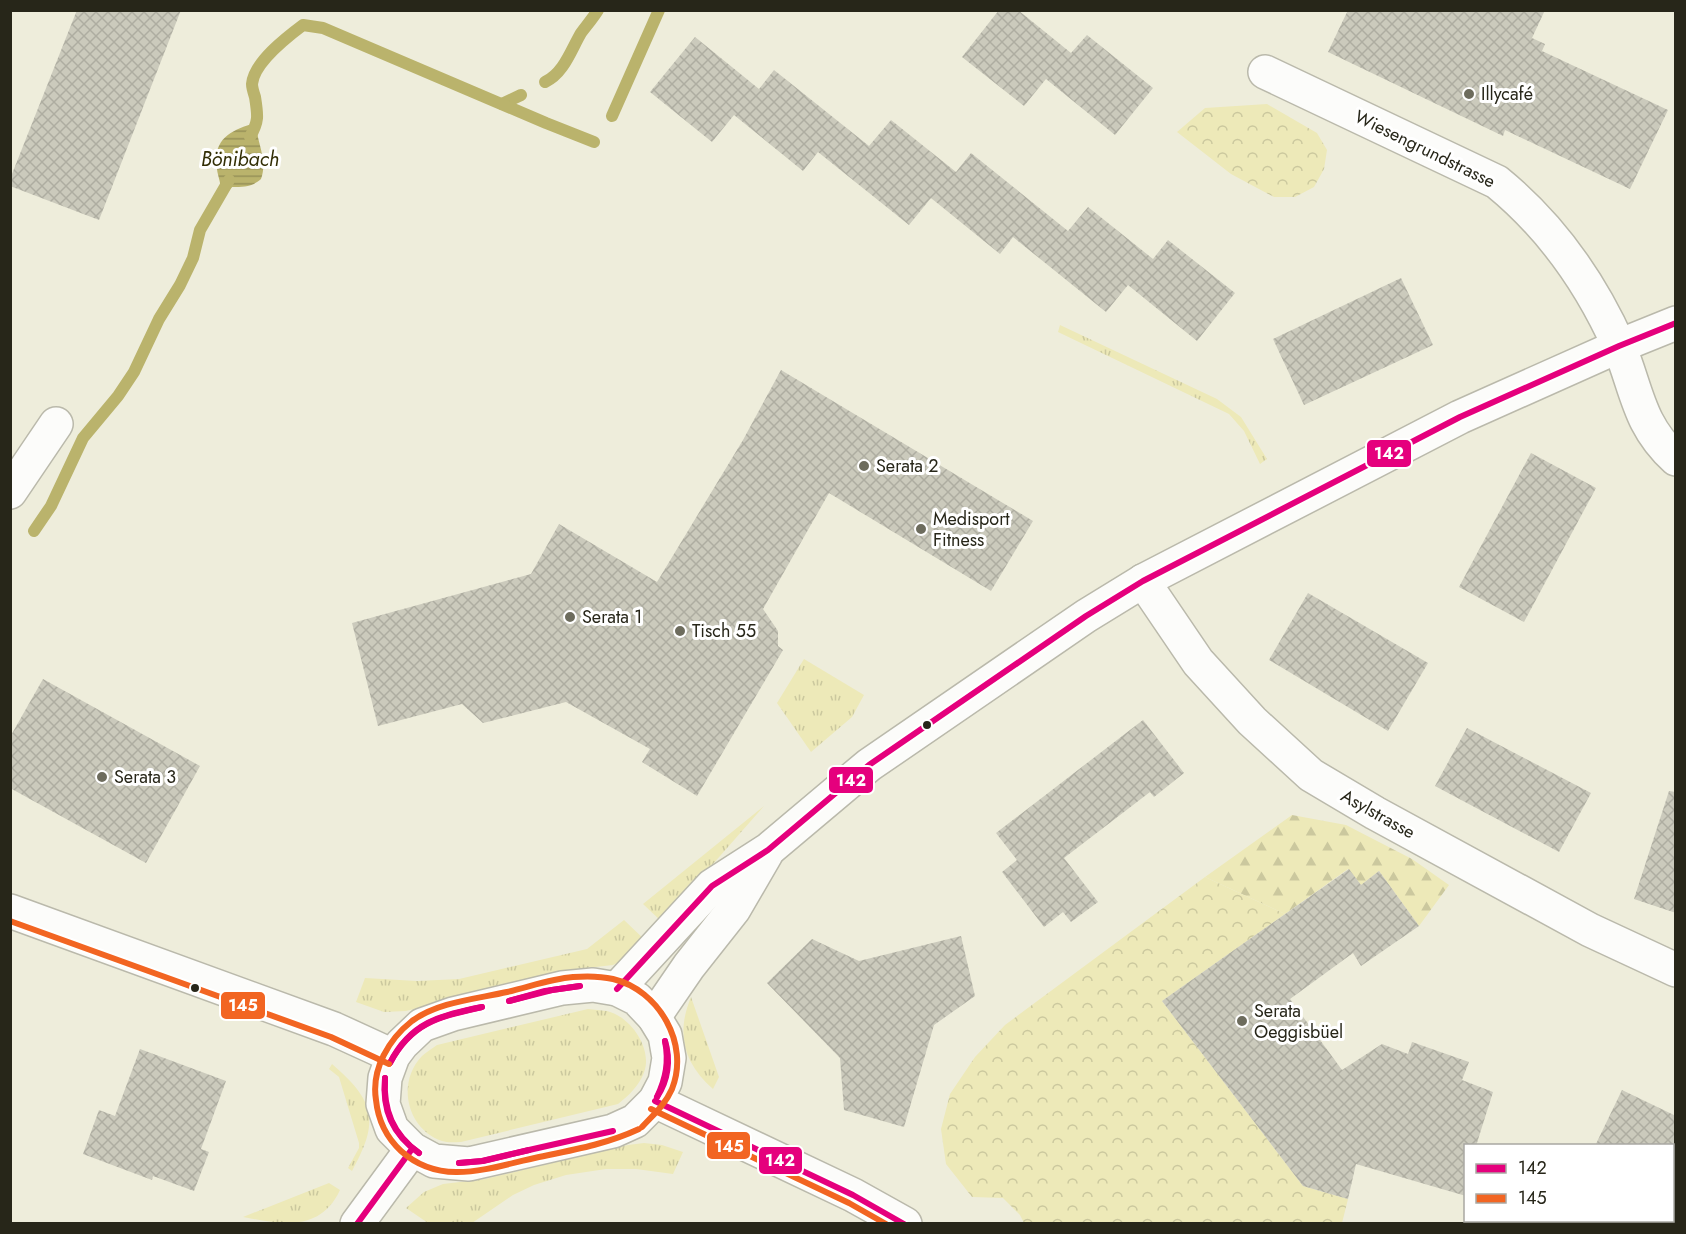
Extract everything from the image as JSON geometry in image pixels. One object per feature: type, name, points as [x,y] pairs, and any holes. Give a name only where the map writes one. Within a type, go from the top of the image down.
[{"type":"main road","name":"Wiesengrundstrasse","points":[[1265,72],[1497,182],[1543,223],[1587,285],[1619,346],[1641,410],[1652,432],[1676,459]]},
{"type":"main road","points":[[617,989],[712,886],[768,850],[869,765],[1086,616],[1143,580],[1460,417],[1676,323]]},
{"type":"main road","points":[[10,492],[56,424]]},
{"type":"main road","name":"Asylstrasse","points":[[1143,580],[1198,662],[1252,721],[1311,775],[1375,813],[1590,930],[1676,970]]},
{"type":"main road","points":[[654,1017],[689,966],[734,909],[768,850]]},
{"type":"main road","points":[[10,911],[334,1029],[393,1056]]},
{"type":"main road","points":[[593,985],[617,989],[637,999],[654,1017],[665,1035],[669,1058],[665,1082],[655,1101],[635,1121],[613,1131],[469,1164],[434,1161],[412,1149],[392,1129],[383,1104],[385,1078],[393,1056],[422,1025],[453,1014],[562,988],[593,985]]},
{"type":"main road","points":[[655,1101],[854,1195],[905,1224]]},
{"type":"main road","points":[[357,1224],[412,1149]]},
{"type":"green space","points":[[1267,104],[1317,133],[1327,150],[1324,169],[1314,187],[1295,197],[1274,197],[1231,174],[1177,132],[1205,108]]},
{"type":"green space","points":[[1060,325],[1217,399],[1241,417],[1267,459],[1260,464],[1244,431],[1229,414],[1058,332]]},
{"type":"green space","points":[[804,659],[864,695],[852,717],[811,752],[777,703]]},
{"type":"green space","points":[[764,806],[662,922],[643,904]]},
{"type":"green space","points":[[1292,815],[1346,825],[1412,859],[1449,885],[1419,926],[1379,871],[1361,885],[1348,869],[1285,914],[1205,877]]},
{"type":"green space","points":[[1205,877],[1285,914],[1162,1001],[1303,1186],[1348,1199],[1342,1223],[1024,1223],[1020,1215],[1003,1198],[972,1197],[946,1164],[941,1129],[950,1094],[975,1057],[1005,1025]]},
{"type":"green space","points":[[624,920],[646,941],[629,957],[613,965],[569,970],[406,1011],[384,1012],[356,1002],[365,978],[417,981],[459,979],[587,949]]},
{"type":"green space","points":[[691,997],[719,1077],[713,1089],[695,1069],[685,1047],[684,1023]]},
{"type":"green space","points":[[588,1009],[607,1011],[622,1018],[635,1031],[643,1046],[646,1063],[643,1075],[632,1092],[618,1104],[461,1142],[444,1142],[430,1135],[413,1116],[409,1104],[409,1079],[422,1056],[437,1045]]},
{"type":"green space","points":[[332,1064],[357,1089],[369,1113],[367,1138],[352,1171],[348,1168],[359,1148],[359,1143],[339,1077],[329,1069]]},
{"type":"green space","points":[[644,1143],[662,1145],[683,1152],[673,1174],[636,1169],[606,1169],[566,1175],[534,1185],[513,1195],[472,1223],[428,1223],[406,1208],[424,1192],[443,1184],[485,1179]]},
{"type":"green space","points":[[329,1183],[340,1190],[332,1204],[322,1213],[310,1219],[285,1223],[243,1217]]},
{"type":"water","name":"Bönibach","points":[[255,123],[258,125],[257,135],[263,163],[261,179],[248,186],[232,187],[224,196],[220,193],[217,150],[225,137]]},
{"type":"building","points":[[77,10],[181,10],[99,220],[10,186],[10,179]]},
{"type":"building","points":[[999,10],[1018,10],[1071,53],[1087,35],[1153,88],[1115,135],[1046,79],[1024,106],[962,57]]},
{"type":"building","points":[[1348,10],[1545,10],[1532,38],[1545,44],[1542,51],[1668,110],[1630,189],[1505,130],[1503,136],[1328,52]]},
{"type":"building","points":[[695,37],[759,89],[774,70],[869,146],[891,120],[956,172],[971,153],[1068,231],[1088,207],[1153,259],[1168,240],[1235,293],[1197,341],[1128,285],[1106,312],[1013,237],[1000,254],[931,198],[909,225],[818,152],[803,171],[734,115],[712,142],[650,92]]},
{"type":"building","points":[[1401,278],[1433,345],[1304,405],[1273,339]]},
{"type":"building","name":"Serata 1","points":[[781,370],[1033,521],[991,591],[829,493],[763,609],[778,631],[778,646],[783,650],[697,796],[642,762],[650,749],[566,702],[483,723],[462,704],[378,726],[352,623],[531,574],[559,524],[657,582],[743,440]]},
{"type":"building","points":[[1531,453],[1596,488],[1524,622],[1459,587]]},
{"type":"building","points":[[1308,593],[1428,663],[1388,731],[1269,660]]},
{"type":"building","name":"Serata 3","points":[[43,679],[200,766],[146,863],[10,788],[10,737]]},
{"type":"building","points":[[1143,720],[1184,773],[1154,797],[1150,792],[1064,858],[1098,902],[1071,922],[1063,912],[1044,927],[1002,872],[1017,860],[996,833]]},
{"type":"building","points":[[1467,728],[1591,793],[1559,852],[1435,786]]},
{"type":"building","points":[[1669,791],[1676,792],[1676,913],[1634,899]]},
{"type":"building","name":"Serata Oeggisbüel","points":[[1349,869],[1361,885],[1379,871],[1419,926],[1361,966],[1353,953],[1290,999],[1342,1070],[1382,1044],[1408,1054],[1412,1042],[1469,1062],[1462,1080],[1493,1092],[1477,1144],[1464,1144],[1464,1195],[1356,1164],[1348,1199],[1303,1186],[1162,1001]]},
{"type":"building","points":[[961,936],[975,996],[934,1025],[904,1127],[844,1110],[840,1058],[767,983],[812,939],[859,961]]},
{"type":"building","points":[[140,1049],[226,1081],[201,1149],[209,1152],[194,1191],[153,1176],[152,1180],[83,1154],[99,1110],[115,1116]]},
{"type":"building","points":[[1622,1090],[1676,1116],[1676,1146],[1674,1144],[1596,1144]]},
{"type":"waterway","name":"Bönibach","points":[[545,82],[562,67],[581,33],[598,10]]},
{"type":"waterway","name":"Bönibach","points":[[612,116],[659,10]]},
{"type":"waterway","name":"Bönibach","points":[[250,137],[257,118],[252,86],[254,76],[272,51],[303,25],[323,28],[594,142]]},
{"type":"waterway","name":"Bönibach","points":[[502,104],[521,95]]},
{"type":"waterway","name":"Bönibach","points":[[34,531],[51,506],[83,438],[118,396],[134,372],[159,319],[193,258],[200,230],[229,180]]},
{"type":"transit line","name":"142","points":[[617,989],[712,886],[768,850],[869,765],[1086,616],[1143,581],[1460,417],[1676,323]]},
{"type":"transit line","name":"145","points":[[10,921],[331,1037],[389,1064]]},
{"type":"transit line","name":"145","points":[[639,1129],[590,1146],[485,1169],[467,1172],[433,1169],[401,1151],[387,1134],[377,1107],[376,1077],[379,1066],[396,1037],[412,1021],[433,1009],[556,979],[583,976],[608,978],[629,985],[644,994],[657,1007],[673,1037],[677,1054],[677,1072],[672,1089],[662,1105],[642,1127]]},
{"type":"transit line","name":"142","points":[[509,1001],[545,991],[580,986]]},
{"type":"transit line","name":"142","points":[[509,1001],[552,990],[580,986]]},
{"type":"transit line","name":"142","points":[[390,1063],[407,1038],[428,1023],[482,1007]]},
{"type":"transit line","name":"142","points":[[390,1063],[408,1038],[428,1023],[482,1007]]},
{"type":"transit line","name":"142","points":[[657,1097],[666,1070],[665,1041]]},
{"type":"transit line","name":"142","points":[[657,1097],[664,1084],[667,1070],[668,1056],[665,1041]]},
{"type":"transit line","name":"142","points":[[385,1078],[388,1111],[396,1129],[402,1138],[419,1153]]},
{"type":"transit line","name":"142","points":[[385,1078],[385,1101],[391,1120],[402,1138],[419,1153]]},
{"type":"transit line","name":"142","points":[[655,1101],[853,1195],[904,1224]]},
{"type":"transit line","name":"145","points":[[651,1109],[849,1203],[886,1224]]},
{"type":"transit line","name":"142","points":[[529,1150],[613,1131]]},
{"type":"transit line","name":"142","points":[[357,1224],[412,1149]]},
{"type":"transit line","name":"142","points":[[459,1163],[483,1161],[529,1150]]},
{"type":"transit line","name":"142","points":[[459,1163],[482,1161],[529,1150]]},
{"type":"place","name":"Illycafé","points":[[1469,94]]},
{"type":"place","name":"Serata 2","points":[[864,466]]},
{"type":"place","name":"Medisport Fitness","points":[[921,529]]},
{"type":"place","name":"Serata 1","points":[[570,617]]},
{"type":"place","name":"Tisch 55","points":[[680,631]]},
{"type":"place","name":"Serata 3","points":[[102,777]]},
{"type":"place","name":"Serata Oeggisbüel","points":[[1242,1021]]}]
